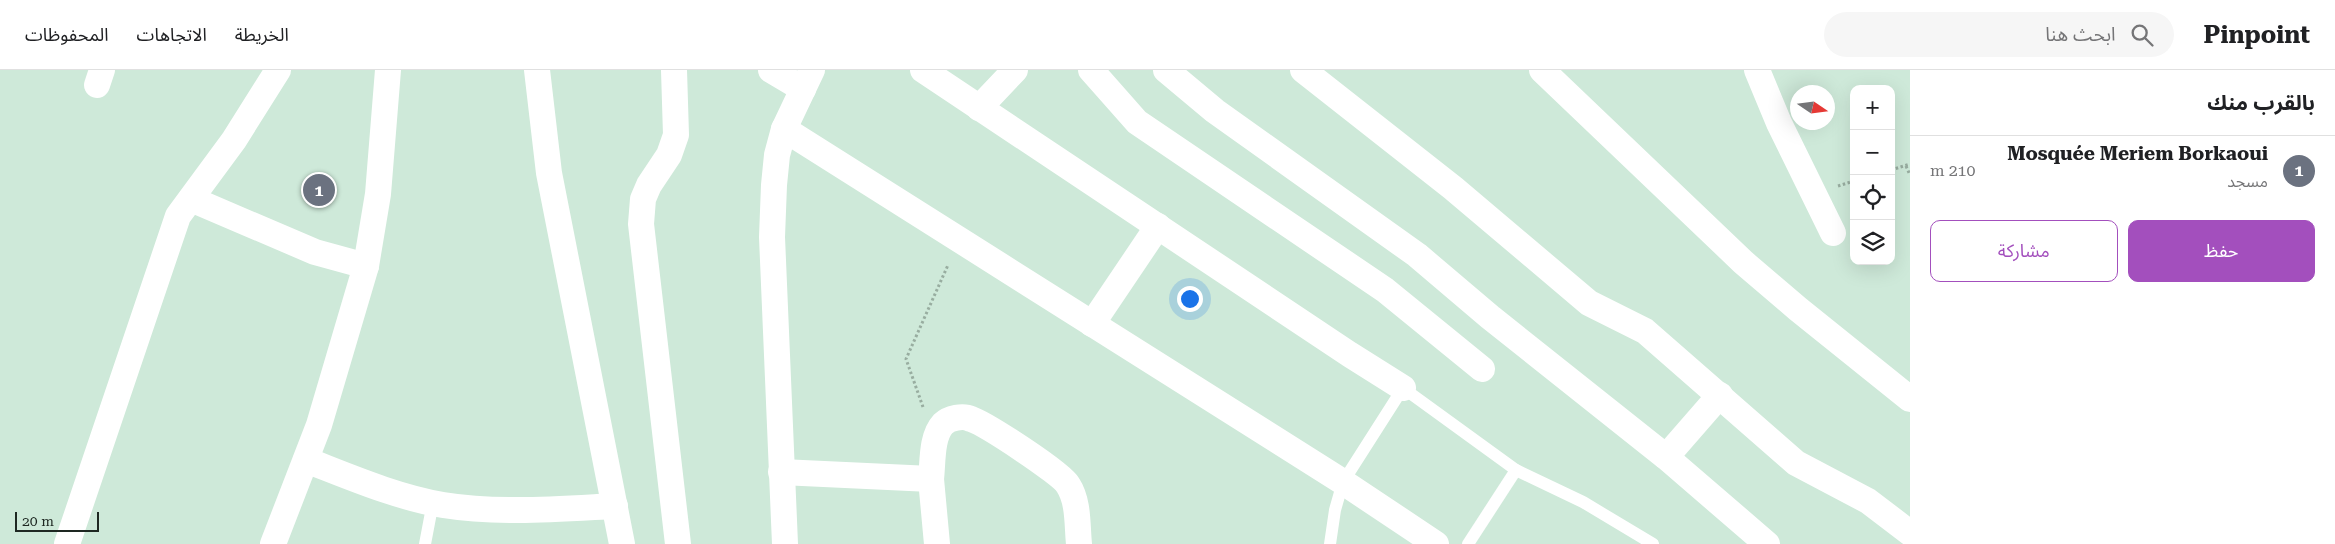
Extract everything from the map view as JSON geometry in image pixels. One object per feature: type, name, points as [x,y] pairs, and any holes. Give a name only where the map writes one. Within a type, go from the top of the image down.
[{"type":"street","points":[[68,544],[178,216],[234,140],[278,70]]},
{"type":"street","points":[[274,544],[319,425],[366,266],[378,194],[388,70]]},
{"type":"street","points":[[537,70],[548,173],[622,544]]},
{"type":"street","points":[[674,70],[676,134],[670,155],[649,185],[643,199],[641,224],[678,544]]},
{"type":"street","points":[[771,70],[807,80],[784,129],[777,155],[772,237],[785,544]]},
{"type":"street","points":[[923,70],[1403,388]]},
{"type":"street","points":[[979,108],[1015,70]]},
{"type":"street","points":[[1091,70],[1137,122],[1385,290],[1482,368]]},
{"type":"street","points":[[1166,70],[1215,111],[1417,255],[1490,317],[1666,457],[1767,544]]},
{"type":"street","points":[[1304,70],[1453,188],[1589,303],[1645,331],[1796,463],[1868,502],[1910,534]]},
{"type":"street","points":[[1542,70],[1743,262],[1798,310],[1910,399]]},
{"type":"street","points":[[1757,70],[1779,123],[1833,233]]},
{"type":"street","points":[[784,129],[960,238],[1092,324],[1343,482],[1436,544]]},
{"type":"street","points":[[191,199],[315,252],[366,266]]},
{"type":"street","points":[[1092,324],[1158,226]]},
{"type":"street","points":[[1666,457],[1720,395]]},
{"type":"street","points":[[937,544],[931,479],[935,441],[944,423],[952,419],[971,418],[1064,478],[1075,500],[1079,544]]},
{"type":"street","points":[[306,460],[342,474],[433,502],[477,508],[531,510],[614,506]]},
{"type":"street","points":[[781,472],[931,479]]},
{"type":"lane","points":[[1330,544],[1335,510],[1343,482],[1403,388],[1516,470],[1583,502],[1653,544]]},
{"type":"lane","points":[[1468,544],[1516,470]]},
{"type":"lane","points":[[425,544],[433,502]]},
{"type":"path","points":[[1895,169],[1908,165],[1910,175]]},
{"type":"path","points":[[935,441],[906,359],[960,238]]},
{"type":"place","name":"Mosquée Meriem Borkaoui","points":[[319,190]]}]
